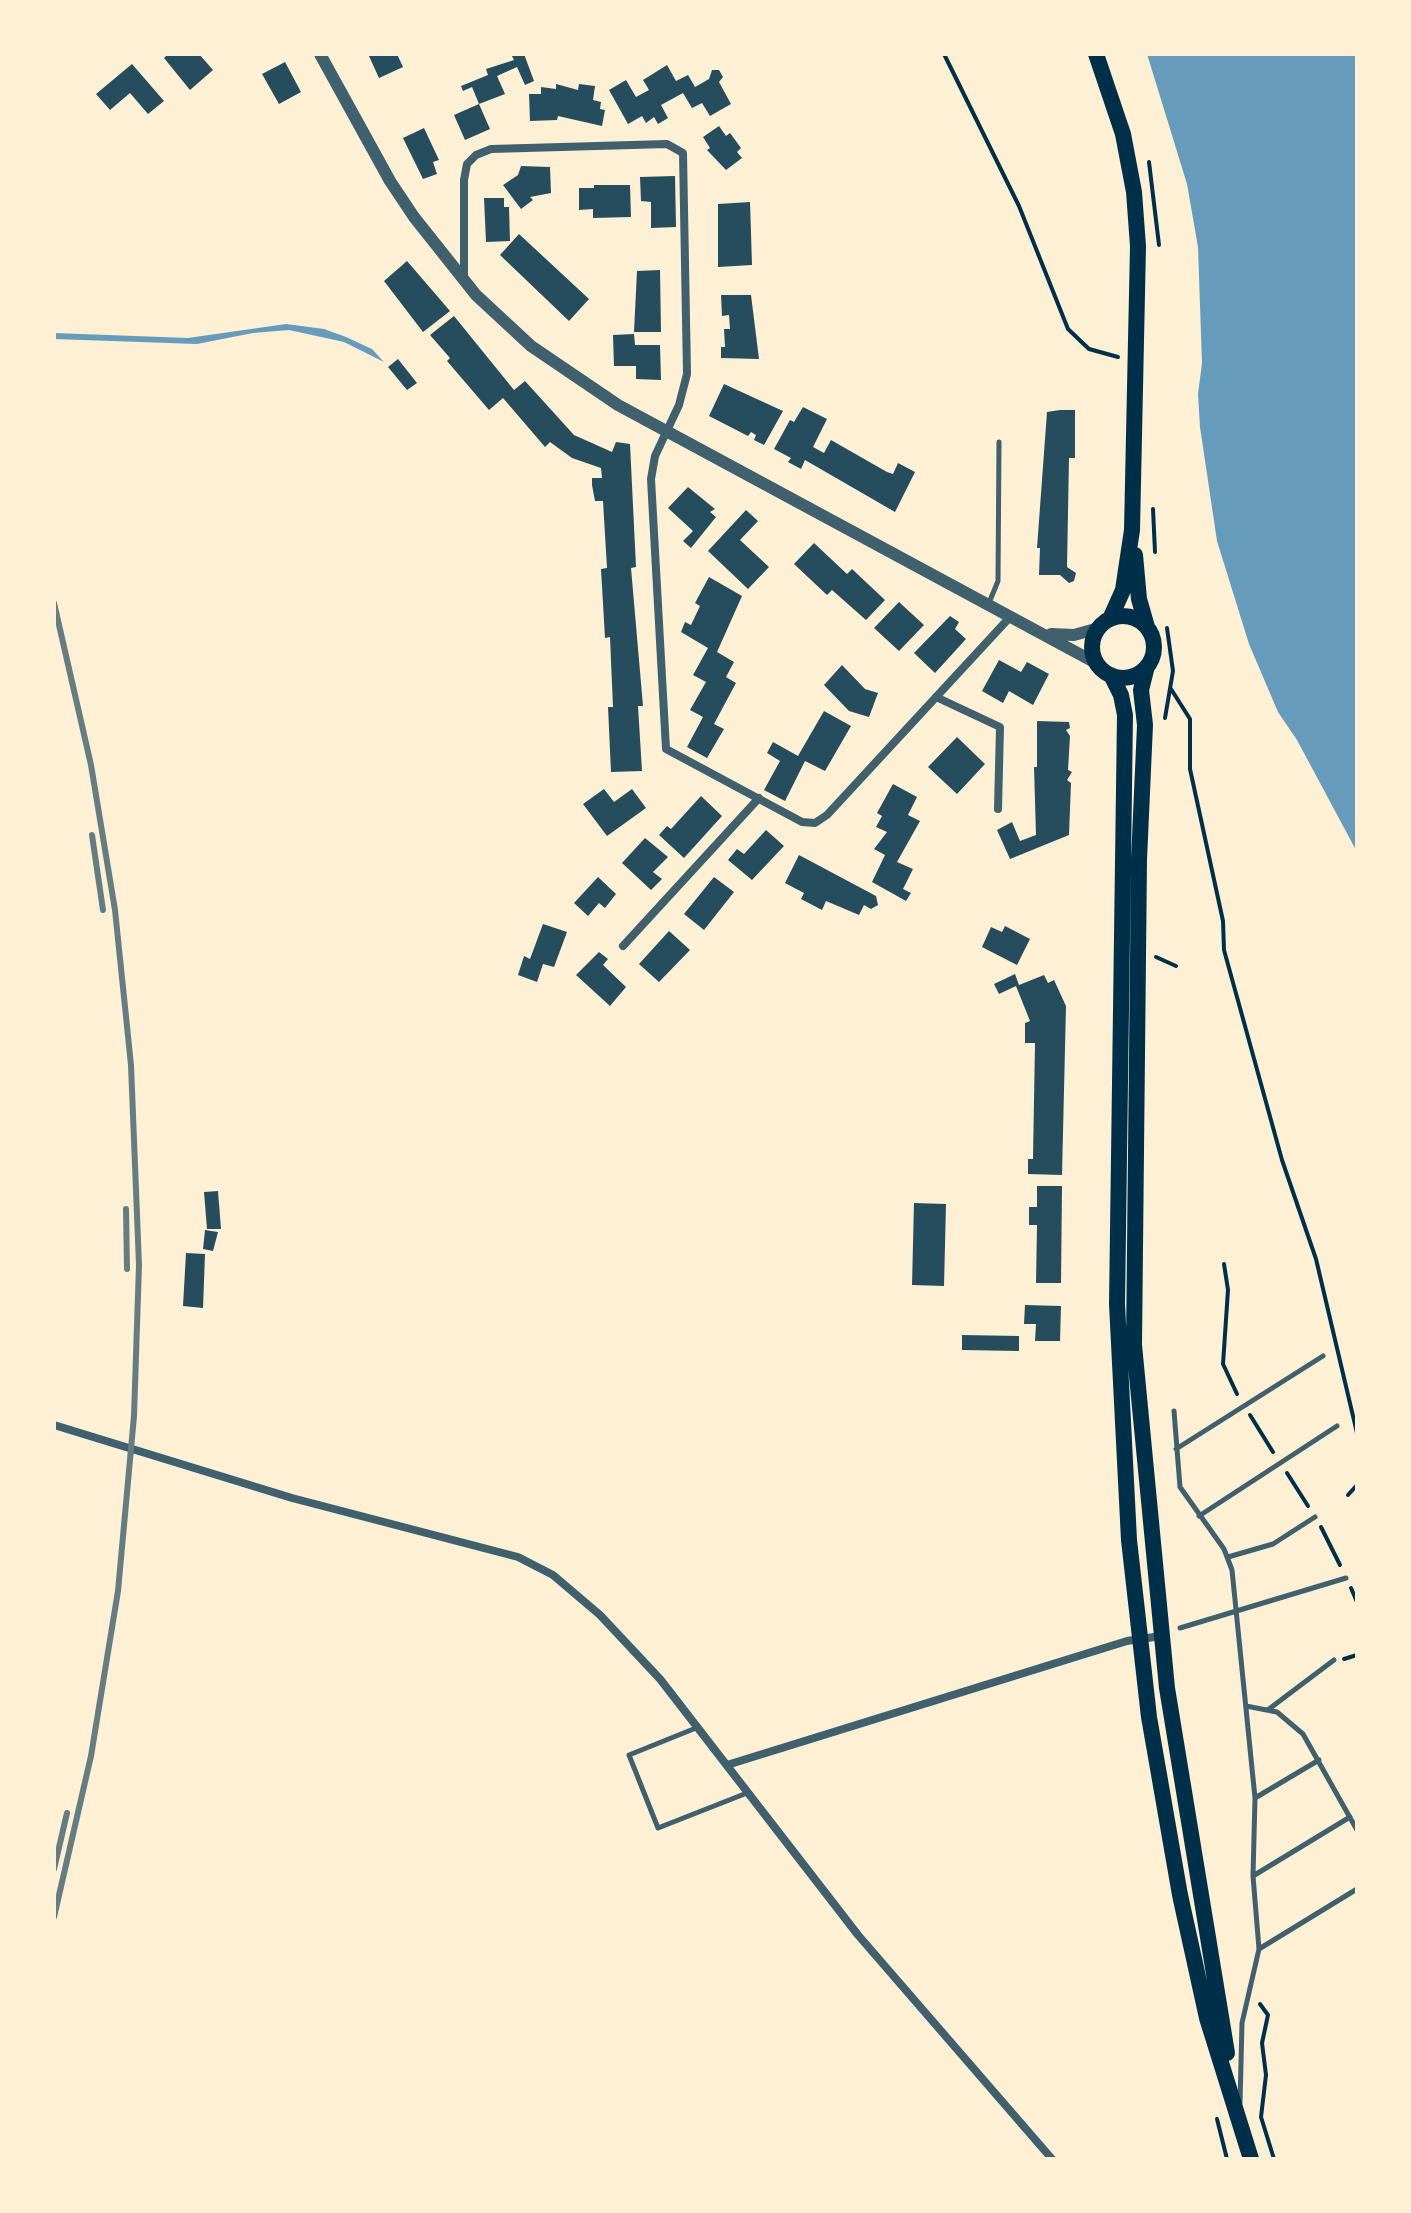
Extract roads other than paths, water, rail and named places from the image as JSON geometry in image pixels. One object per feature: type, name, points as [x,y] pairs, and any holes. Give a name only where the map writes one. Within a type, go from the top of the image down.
[{"type":"main road","points":[[1096,54],[1119,119],[1134,192],[1138,246],[1132,530],[1139,599],[1154,649],[1141,690],[1145,735],[1139,845],[1133,1326],[1161,1636],[1206,1941],[1241,2124]]},
{"type":"main road","points":[[1132,530],[1123,590],[1092,643],[1096,663],[1111,675],[1121,695],[1125,715],[1118,1327],[1124,1471],[1139,1638],[1162,1800],[1207,2018],[1251,2159]]},
{"type":"main road","points":[[1104,623],[1132,617],[1148,628]]},
{"type":"main road","points":[[1111,675],[1132,677],[1147,666]]},
{"type":"street","points":[[320,54],[390,181],[464,282],[488,308],[547,358],[592,390],[666,432],[1047,633],[1096,663]]},
{"type":"street","points":[[464,282],[464,180],[467,164],[476,155],[491,149],[667,144],[679,148],[685,159],[688,362],[683,397],[655,456],[651,479],[666,749],[802,822],[822,819],[1012,615]]},
{"type":"street","points":[[1047,633],[1074,635],[1104,623]]},
{"type":"street","points":[[936,697],[1000,727],[998,809]]},
{"type":"street","points":[[623,946],[759,798]]},
{"type":"street","points":[[54,1425],[292,1498],[532,1562],[553,1575],[600,1615],[660,1679],[908,1995],[1052,2159]]},
{"type":"street","points":[[727,1765],[1139,1638],[1161,1636]]},
{"type":"lane","points":[[989,603],[998,581],[999,442]]},
{"type":"lane","points":[[1175,1449],[1323,1356]]},
{"type":"lane","points":[[1174,1411],[1180,1487],[1228,1557],[1255,1798],[1253,1876],[1259,1949],[1242,2023],[1241,2124]]},
{"type":"lane","points":[[1199,1516],[1337,1426]]},
{"type":"lane","points":[[1228,1557],[1273,1544],[1315,1517]]},
{"type":"lane","points":[[1180,1628],[1346,1578]]},
{"type":"lane","points":[[1269,1709],[1334,1660]]},
{"type":"lane","points":[[1246,1706],[1269,1709],[1284,1716],[1303,1734],[1357,1830]]},
{"type":"lane","points":[[696,1728],[629,1755],[658,1828],[748,1792]]},
{"type":"lane","points":[[1255,1798],[1319,1760]]},
{"type":"lane","points":[[1253,1876],[1350,1817]]},
{"type":"lane","points":[[1259,1949],[1357,1889]]},
{"type":"water","points":[[1147,54],[1357,54],[1357,852],[1297,740],[1278,712],[1249,644],[1217,541],[1200,427],[1198,394],[1202,363],[1198,247],[1187,184]]},
{"type":"water","points":[[286,324],[324,329],[346,337],[372,349],[384,362],[344,342],[289,330],[253,333],[197,344],[54,339],[54,333],[188,338]]},
{"type":"railway","points":[[54,603],[91,765],[115,910],[131,1065],[139,1265],[134,1416],[118,1591],[91,1756],[54,1917]]},
{"type":"railway","points":[[92,835],[103,910]]},
{"type":"railway","points":[[126,1209],[127,1269]]},
{"type":"railway","points":[[54,1869],[67,1813]]}]
